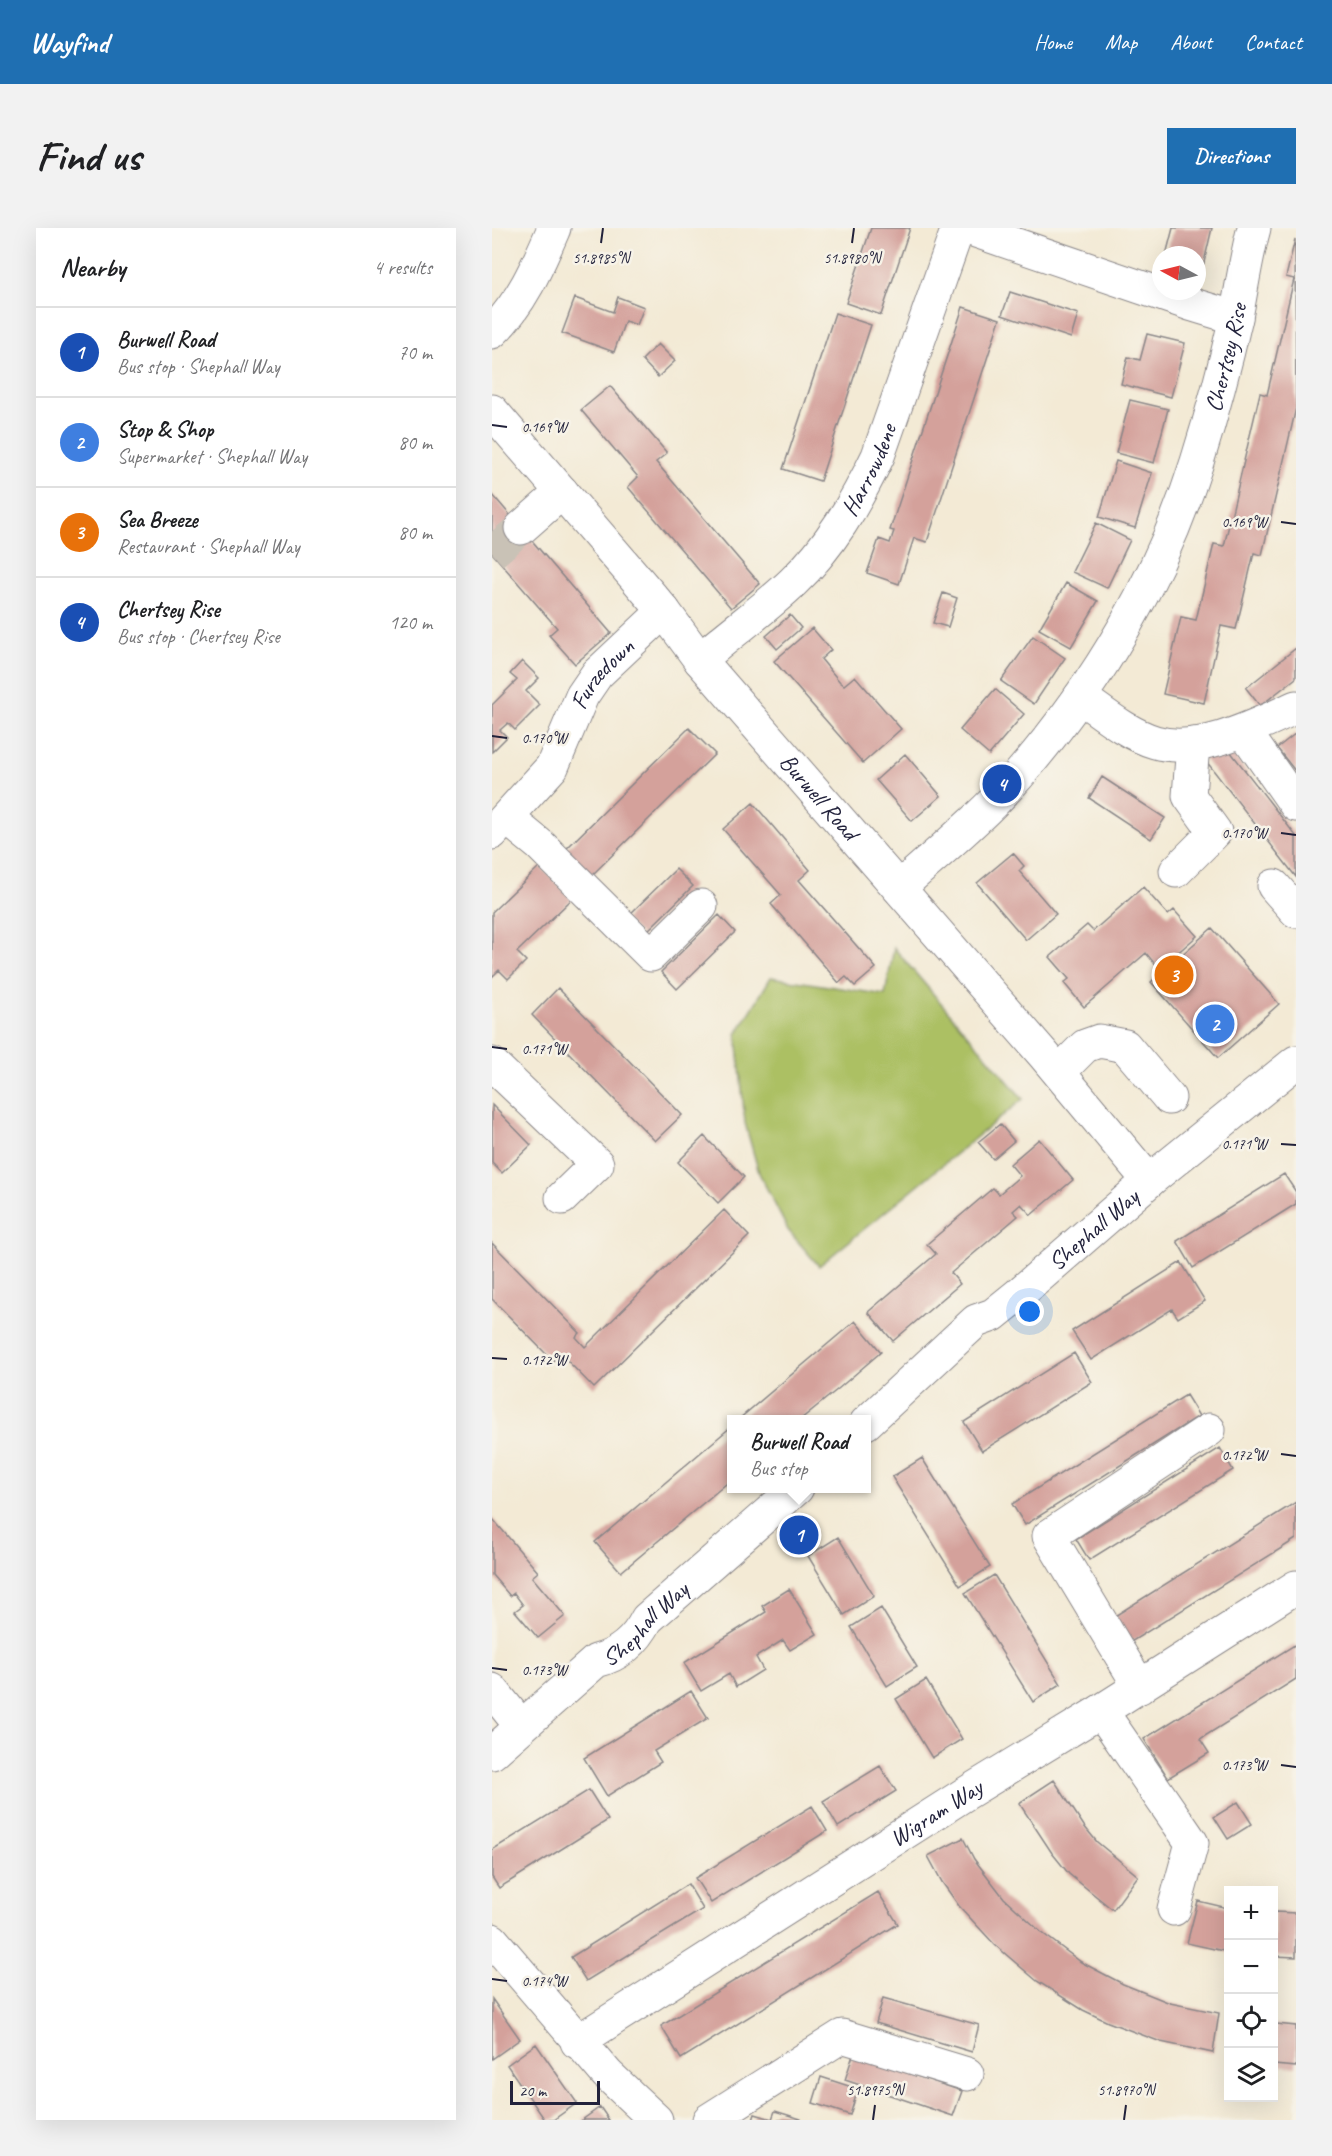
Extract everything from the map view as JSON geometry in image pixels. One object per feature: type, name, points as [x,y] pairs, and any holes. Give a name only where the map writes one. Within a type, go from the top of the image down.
[{"type":"street","points":[[492,332],[532,279],[554,228]]},
{"type":"street","name":"Harrowdene","points":[[700,660],[793,582],[817,556],[861,492],[878,456],[958,228]]},
{"type":"street","points":[[967,228],[1236,318]]},
{"type":"street","name":"Chertsey Rise","points":[[900,888],[969,826],[1018,776],[1080,697],[1113,647],[1141,597],[1181,508],[1197,462],[1236,318],[1254,228]]},
{"type":"street","name":"Burwell Road","points":[[492,411],[664,611],[700,660],[1059,1072],[1149,1180]]},
{"type":"street","points":[[521,528],[562,492]]},
{"type":"street","name":"Furzedown","points":[[500,825],[552,767],[582,696],[597,674],[664,611]]},
{"type":"street","points":[[1080,697],[1136,734],[1173,746],[1193,744],[1244,731],[1296,707]]},
{"type":"street","points":[[1244,731],[1296,805]]},
{"type":"street","points":[[1176,871],[1215,832],[1189,796],[1193,744]]},
{"type":"street","points":[[500,825],[540,845],[651,955],[701,906]]},
{"type":"street","points":[[1274,886],[1296,911]]},
{"type":"street","points":[[1059,1072],[1085,1046],[1099,1041],[1110,1043],[1125,1047],[1169,1098]]},
{"type":"street","name":"Shephall Way","points":[[871,1419],[976,1321],[993,1315],[1019,1294],[1149,1180],[1296,1062]]},
{"type":"street","points":[[492,1064],[597,1164],[562,1198]]},
{"type":"street","points":[[1140,1687],[1049,1536],[1209,1430]]},
{"type":"street","name":"Shephall Way","points":[[492,1753],[596,1661],[613,1657],[625,1649],[642,1630],[647,1619],[791,1493]]},
{"type":"street","name":"Wigram Way","points":[[578,2042],[964,1794],[1140,1687],[1296,1587]]},
{"type":"street","points":[[492,1690],[521,1726]]},
{"type":"street","points":[[1101,1711],[1192,1843],[1174,1909]]},
{"type":"street","points":[[492,1940],[607,2074],[656,2120]]},
{"type":"street","points":[[710,2120],[842,2036],[967,2074]]},
{"type":"green space","points":[[894,948],[1023,1099],[819,1266],[788,1230],[759,1173],[745,1123],[737,1034],[771,977],[885,995]]},
{"type":"building","points":[[871,228],[910,228],[881,315],[846,303]]},
{"type":"building","points":[[1173,228],[1212,228],[1206,254],[1206,246],[1168,246]]},
{"type":"building","points":[[1295,239],[1296,408],[1262,555],[1254,553],[1236,629],[1221,626],[1204,703],[1163,694],[1181,617],[1196,620],[1214,544],[1224,546],[1260,393],[1267,395],[1294,279],[1286,277]]},
{"type":"building","points":[[1010,292],[1078,314],[1071,338],[1002,315]]},
{"type":"building","points":[[618,297],[644,307],[637,325],[625,321],[614,352],[562,333],[575,298],[613,312]]},
{"type":"building","points":[[963,307],[1000,319],[927,542],[914,538],[899,584],[867,573],[879,539],[890,543],[894,531],[890,530]]},
{"type":"building","points":[[835,313],[871,325],[820,481],[783,469]]},
{"type":"building","points":[[1147,334],[1185,343],[1171,397],[1121,384],[1128,357],[1140,360]]},
{"type":"building","points":[[658,344],[675,361],[658,377],[642,360]]},
{"type":"building","points":[[610,386],[667,453],[656,462],[760,584],[731,608],[628,487],[638,477],[581,410]]},
{"type":"building","points":[[1130,400],[1168,409],[1154,463],[1116,453]]},
{"type":"building","points":[[1116,461],[1152,473],[1135,528],[1099,517]]},
{"type":"building","points":[[492,494],[611,633],[575,664],[549,635],[557,628],[492,553]]},
{"type":"building","points":[[1096,523],[1130,540],[1107,588],[1072,572]]},
{"type":"building","points":[[1066,583],[1098,601],[1071,647],[1039,629]]},
{"type":"building","points":[[943,593],[957,598],[948,627],[933,623]]},
{"type":"building","points":[[790,615],[801,628],[777,649],[766,636]]},
{"type":"building","points":[[812,628],[831,650],[821,659],[840,682],[844,685],[855,676],[901,729],[863,763],[774,661]]},
{"type":"building","points":[[1033,636],[1065,658],[1034,704],[1001,681]]},
{"type":"building","points":[[1296,648],[1296,678],[1260,706],[1246,688]]},
{"type":"building","points":[[522,661],[539,678],[526,691],[540,705],[515,730],[508,723],[500,730],[507,737],[492,752],[492,705],[517,680],[510,674]]},
{"type":"building","points":[[995,689],[1024,714],[989,755],[960,730]]},
{"type":"building","points":[[689,728],[715,754],[589,878],[563,852]]},
{"type":"building","points":[[1296,733],[1296,772],[1277,748]]},
{"type":"building","points":[[1223,742],[1296,836],[1296,877],[1203,757]]},
{"type":"building","points":[[905,754],[941,796],[912,821],[876,780]]},
{"type":"building","points":[[1102,777],[1165,818],[1151,839],[1089,798]]},
{"type":"building","points":[[753,803],[810,870],[799,880],[876,968],[855,986],[846,977],[839,983],[771,904],[781,895],[723,829]]},
{"type":"building","points":[[1013,853],[1024,866],[1019,871],[1056,914],[1026,940],[977,883]]},
{"type":"building","points":[[540,866],[572,899],[517,952],[526,961],[508,979],[499,970],[492,977],[492,912]]},
{"type":"building","points":[[676,869],[693,886],[642,936],[625,919]]},
{"type":"building","points":[[1143,887],[1168,915],[1174,910],[1197,936],[1159,969],[1146,953],[1084,1007],[1064,983],[1069,979],[1050,957],[1087,925],[1093,931]]},
{"type":"building","points":[[719,915],[735,932],[677,989],[661,972]]},
{"type":"building","points":[[1212,928],[1279,1004],[1218,1058],[1151,982]]},
{"type":"building","points":[[558,988],[682,1115],[655,1141],[532,1015]]},
{"type":"building","points":[[492,1105],[531,1145],[502,1173],[492,1163]]},
{"type":"building","points":[[1000,1124],[1014,1141],[993,1159],[978,1142]]},
{"type":"building","points":[[704,1136],[744,1177],[718,1203],[678,1162]]},
{"type":"building","points":[[1039,1139],[1073,1180],[1031,1215],[1021,1204],[1013,1211],[1018,1216],[951,1273],[960,1284],[893,1341],[868,1312],[936,1254],[927,1244],[993,1188],[999,1194],[1020,1176],[1010,1164]]},
{"type":"building","points":[[1284,1174],[1296,1192],[1296,1204],[1193,1268],[1177,1241]]},
{"type":"building","points":[[724,1210],[749,1236],[594,1388],[560,1353],[553,1361],[492,1299],[492,1243],[580,1333],[576,1337],[585,1347]]},
{"type":"building","points":[[1181,1262],[1205,1301],[1178,1318],[1172,1309],[1091,1360],[1072,1331]]},
{"type":"building","points":[[855,1321],[881,1352],[806,1415],[744,1415]]},
{"type":"building","points":[[1074,1353],[1092,1382],[982,1451],[964,1422]]},
{"type":"building","points":[[1186,1395],[1199,1416],[1025,1525],[1012,1504]]},
{"type":"building","points":[[727,1430],[727,1483],[621,1572],[595,1542]]},
{"type":"building","points":[[1220,1448],[1233,1470],[1089,1560],[1076,1539]]},
{"type":"building","points":[[922,1458],[990,1567],[960,1586],[892,1477]]},
{"type":"building","points":[[1296,1502],[1296,1539],[1126,1645],[1110,1619]]},
{"type":"building","points":[[492,1518],[538,1572],[532,1577],[565,1616],[538,1638],[515,1611],[523,1605],[514,1593],[510,1596],[492,1575]]},
{"type":"building","points":[[838,1537],[874,1596],[844,1615],[808,1556]]},
{"type":"building","points":[[994,1575],[1061,1684],[1033,1702],[965,1593]]},
{"type":"building","points":[[789,1589],[817,1634],[790,1650],[783,1640],[756,1657],[763,1670],[736,1687],[729,1674],[701,1691],[684,1663],[766,1612],[762,1606]]},
{"type":"building","points":[[881,1608],[917,1667],[887,1686],[851,1627]]},
{"type":"building","points":[[1296,1644],[1296,1679],[1200,1739],[1209,1753],[1168,1778],[1144,1739]]},
{"type":"building","points":[[926,1680],[962,1739],[932,1758],[896,1699]]},
{"type":"building","points":[[691,1691],[708,1718],[654,1751],[661,1762],[607,1796],[584,1758]]},
{"type":"building","points":[[880,1766],[896,1791],[838,1827],[823,1801]]},
{"type":"building","points":[[1054,1780],[1097,1842],[1138,1876],[1113,1910],[1069,1874],[1052,1853],[1019,1803]]},
{"type":"building","points":[[589,1790],[608,1820],[499,1888],[492,1877],[492,1850]]},
{"type":"building","points":[[1238,1802],[1252,1824],[1228,1839],[1214,1817]]},
{"type":"building","points":[[812,1806],[827,1831],[711,1903],[695,1878]]},
{"type":"building","points":[[963,1838],[974,1859],[1004,1898],[1041,1932],[1081,1962],[1123,1984],[1170,2003],[1219,2013],[1213,2053],[1161,2042],[1083,2010],[1037,1981],[995,1945],[959,1906],[942,1882],[928,1856]]},
{"type":"building","points":[[688,1884],[703,1909],[586,1981],[571,1957]]},
{"type":"building","points":[[878,1892],[898,1924],[681,2059],[661,2026]]},
{"type":"building","points":[[1198,1901],[1224,1907],[1224,1951],[1187,1943]]},
{"type":"building","points":[[1278,1912],[1296,1913],[1296,1957],[1278,1956]]},
{"type":"building","points":[[883,1998],[979,2025],[972,2052],[876,2023]]},
{"type":"building","points":[[492,1999],[520,2039],[492,2059]]},
{"type":"building","points":[[1278,2024],[1296,2026],[1296,2067],[1278,2065]]},
{"type":"building","points":[[536,2044],[577,2103],[553,2120],[545,2120],[507,2065]]},
{"type":"building","points":[[853,2055],[962,2091],[953,2116],[845,2080]]},
{"type":"building","points":[[821,2077],[858,2089],[850,2115],[813,2103]]},
{"type":"building","points":[[600,2107],[609,2120],[582,2120]]},
{"type":"building","points":[[775,2111],[801,2120],[753,2120],[755,2114],[772,2119]]},
{"type":"tunnel","points":[[492,553],[521,528]]},
{"type":"place","name":"Chertsey Rise","points":[[1002,784]]},
{"type":"place","name":"Sea Breeze","points":[[1174,975]]},
{"type":"place","name":"Stop & Shop","points":[[1215,1024]]},
{"type":"place","name":"Burwell Road","points":[[799,1535]]}]
